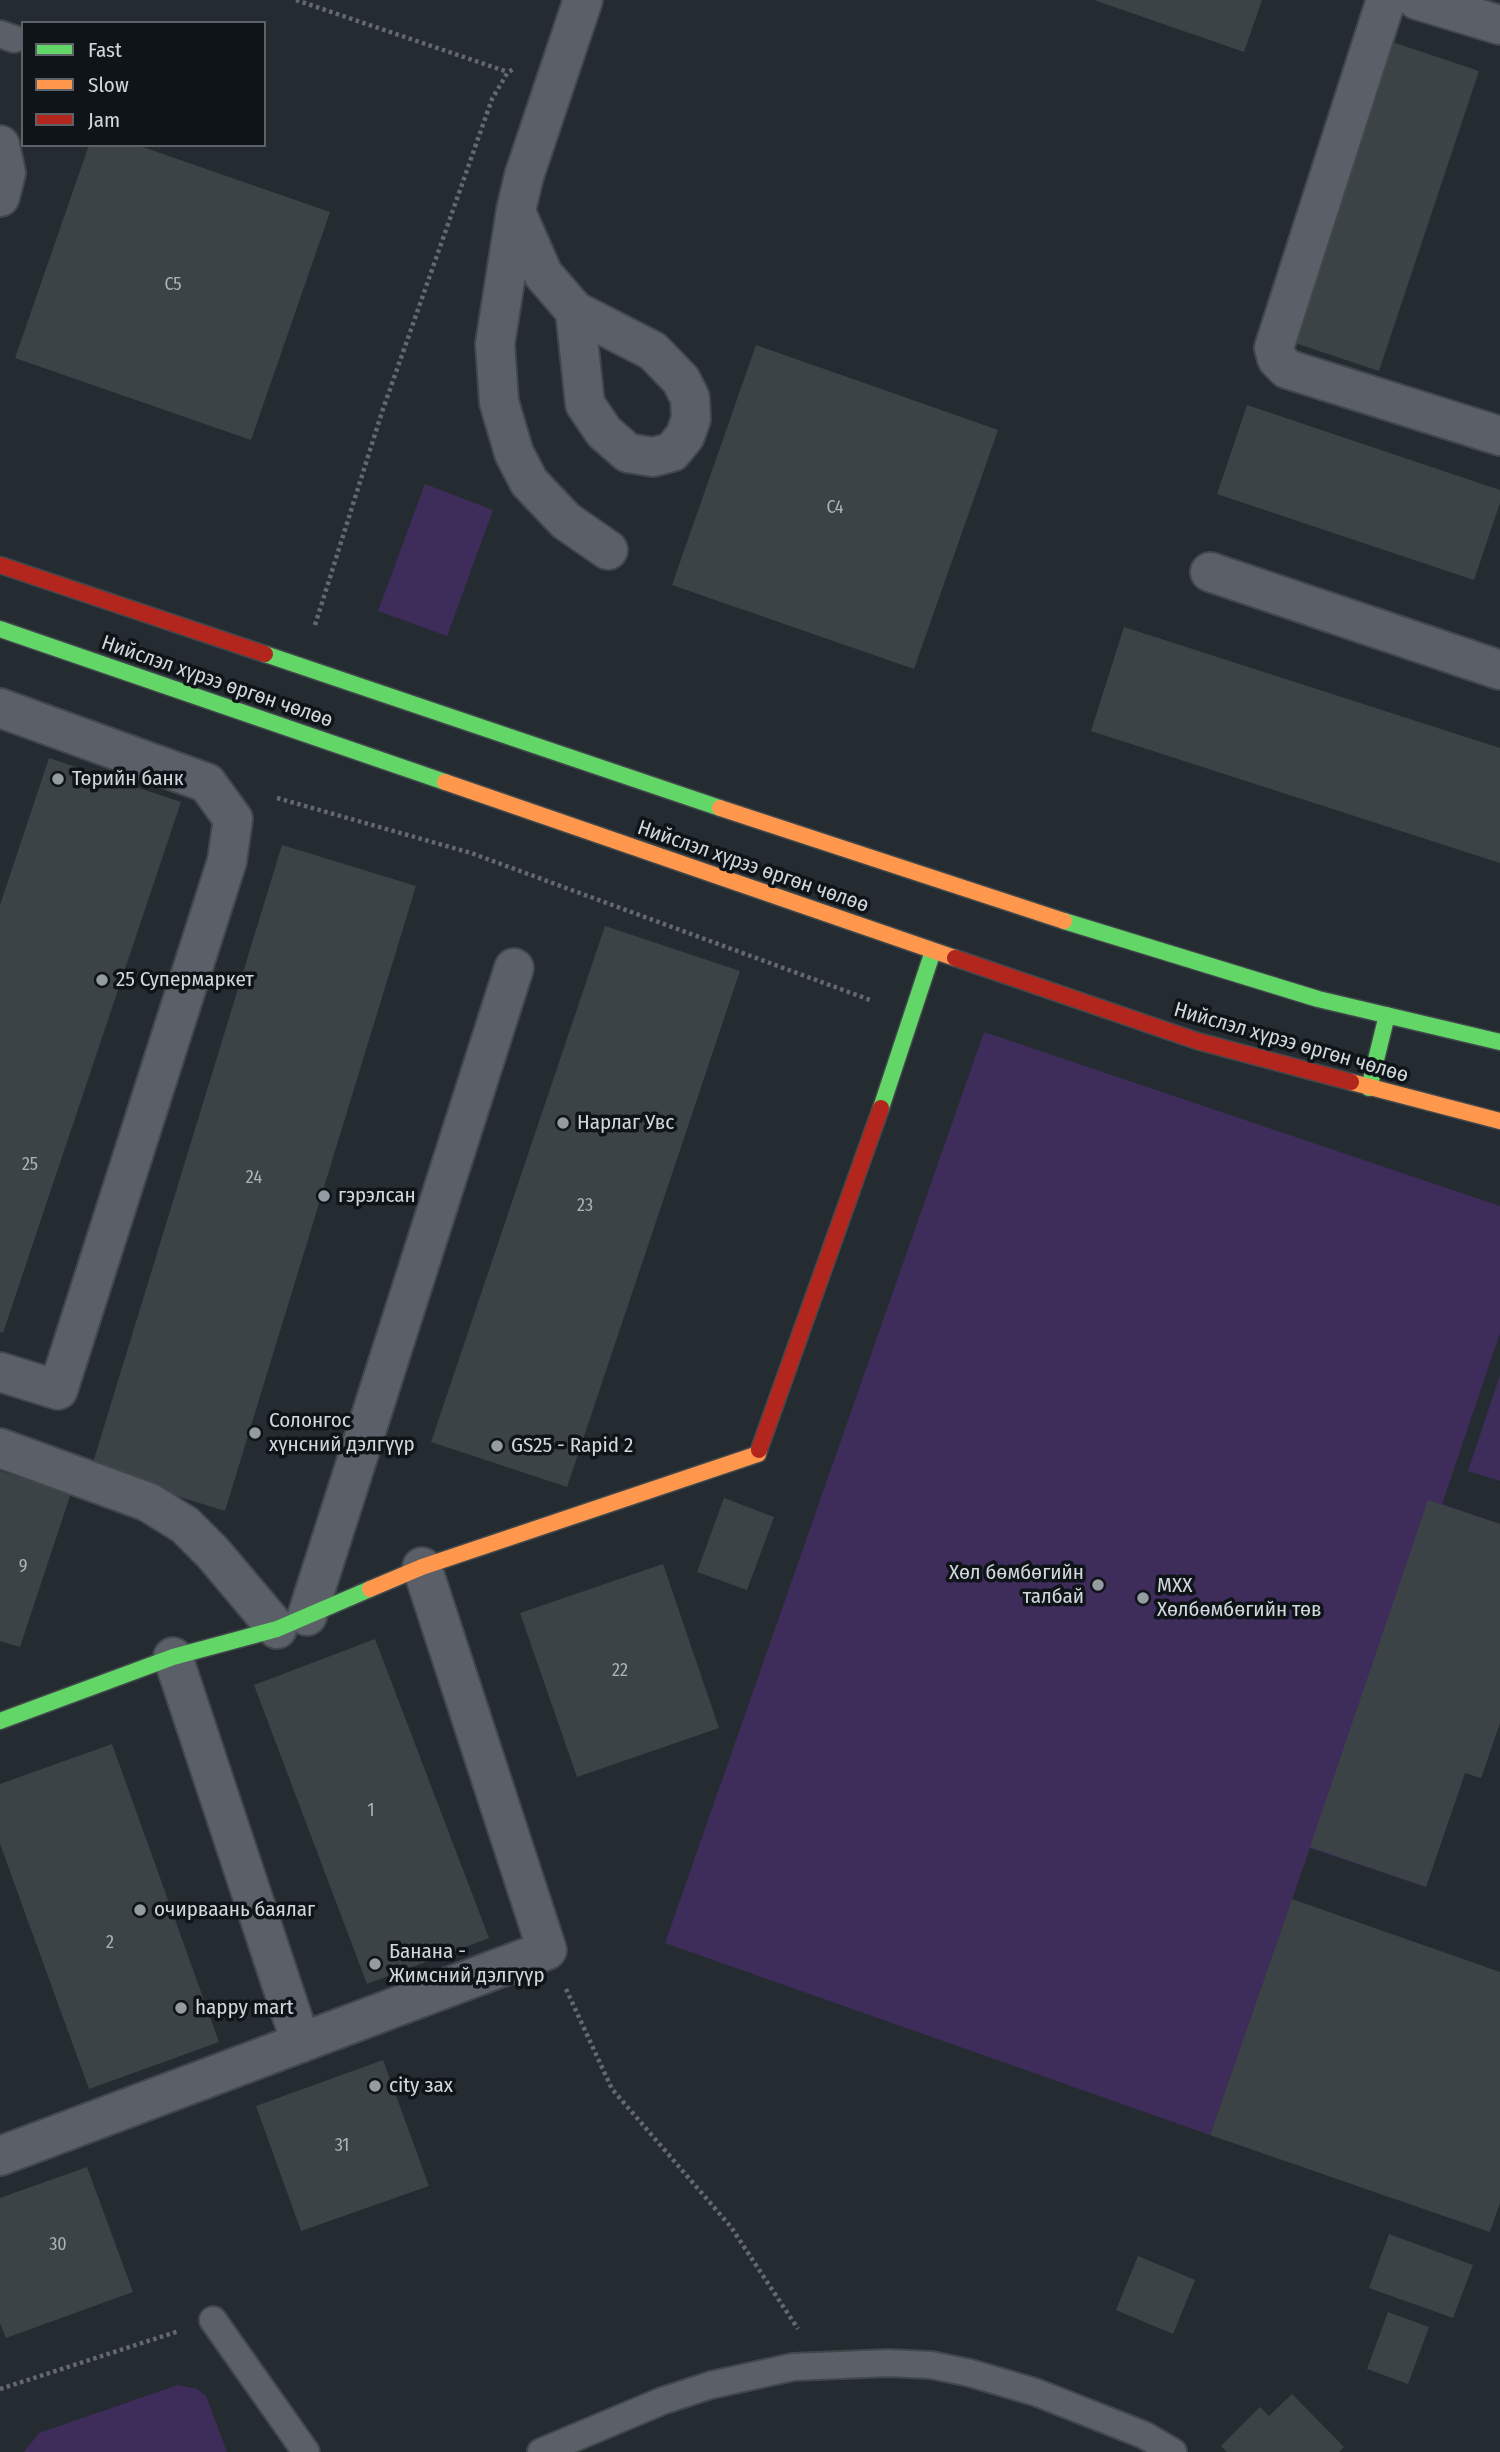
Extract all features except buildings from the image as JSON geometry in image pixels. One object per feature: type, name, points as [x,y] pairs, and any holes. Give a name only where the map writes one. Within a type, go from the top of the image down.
[{"type":"main road","name":"Нийслэл хүрээ өргөн чөлөө","points":[[0,565],[991,899],[1318,999],[1500,1042]]},
{"type":"main road","name":"Нийслэл хүрээ өргөн чөлөө","points":[[0,629],[1197,1041],[1500,1121]]},
{"type":"main road","points":[[0,1721],[173,1657],[292,1622],[422,1567],[758,1454],[913,1016],[933,951]]},
{"type":"main road","points":[[1368,1088],[1387,1015]]},
{"type":"street","points":[[583,0],[516,210],[495,344],[499,402],[514,453],[529,482],[566,521],[608,550]]},
{"type":"street","points":[[1386,0],[1274,348],[1277,359],[1287,369],[1500,436]]},
{"type":"street","points":[[1417,0],[1500,25]]},
{"type":"street","points":[[0,145],[6,173],[0,197]]},
{"type":"street","points":[[516,210],[542,274],[575,311]]},
{"type":"street","points":[[1210,572],[1500,670]]},
{"type":"street","points":[[0,708],[207,783],[233,819],[226,861],[58,1390],[0,1372]]},
{"type":"street","points":[[0,1448],[148,1502],[185,1525],[292,1622],[514,968]]},
{"type":"street","points":[[0,2156],[548,1950],[422,1567]]},
{"type":"street","points":[[173,1657],[301,2043]]},
{"type":"lane","points":[[213,2320],[306,2452]]},
{"type":"lane","points":[[541,2452],[662,2401],[710,2385],[763,2372],[822,2364],[888,2362],[931,2365],[970,2373],[1060,2401],[1144,2435],[1173,2452]]},
{"type":"path","points":[[296,0],[508,72],[492,99],[387,399],[313,633]]},
{"type":"path","points":[[277,798],[471,853],[913,1016]]},
{"type":"path","points":[[548,1950],[612,2089],[731,2227],[822,2364]]},
{"type":"path","points":[[0,2389],[213,2320]]},
{"type":"shaded area","points":[[425,484],[493,510],[447,636],[378,611]]},
{"type":"shaded area","name":"МХХ Хөлбөмбөгийн төв","points":[[984,1032],[1500,1206],[1500,1333],[1442,1504],[1500,1524],[1500,1723],[1481,1778],[1465,1773],[1426,1887],[1310,1848],[1210,2135],[665,1943]]},
{"type":"shaded area","points":[[1500,1375],[1500,1481],[1468,1471]]},
{"type":"shaded area","points":[[178,2385],[197,2389],[206,2396],[227,2452],[24,2452],[39,2433]]},
{"type":"traffic: fast","points":[[0,629],[445,782]]},
{"type":"traffic: fast","points":[[265,654],[720,808]]},
{"type":"traffic: fast","points":[[1064,921],[1318,999],[1500,1042]]},
{"type":"traffic: fast","points":[[881,1108],[933,951]]},
{"type":"traffic: fast","points":[[1369,1088],[1387,1015]]},
{"type":"traffic: fast","points":[[0,1721],[173,1657],[277,1629],[370,1589]]},
{"type":"traffic: slow","points":[[445,782],[955,958]]},
{"type":"traffic: slow","points":[[720,808],[1064,921]]},
{"type":"traffic: slow","points":[[1351,1082],[1500,1121]]},
{"type":"traffic: slow","points":[[370,1589],[422,1567],[758,1454],[759,1450]]},
{"type":"traffic: jam","points":[[0,565],[265,654]]},
{"type":"traffic: jam","points":[[955,958],[1197,1041],[1351,1082]]},
{"type":"traffic: jam","points":[[759,1450],[881,1108]]},
{"type":"place","name":"Төрийн банк","points":[[58,779]]},
{"type":"place","name":"25 Супермаркет","points":[[102,980]]},
{"type":"place","name":"Нарлаг Увс","points":[[563,1123]]},
{"type":"place","name":"гэрэлсан","points":[[324,1196]]},
{"type":"place","name":"Солонгос хүнсний дэлгүүр","points":[[255,1433]]},
{"type":"place","name":"GS25 - Rapid 2","points":[[497,1446]]},
{"type":"place","name":"Хөл бөмбөгийн талбай","points":[[1098,1585]]},
{"type":"place","name":"МХХ Хөлбөмбөгийн төв","points":[[1143,1598]]},
{"type":"place","name":"очирваань баялаг","points":[[140,1910]]},
{"type":"place","name":"Банана - Жимсний дэлгүүр","points":[[375,1964]]},
{"type":"place","name":"happy mart","points":[[181,2008]]},
{"type":"place","name":"city зах","points":[[375,2086]]}]
